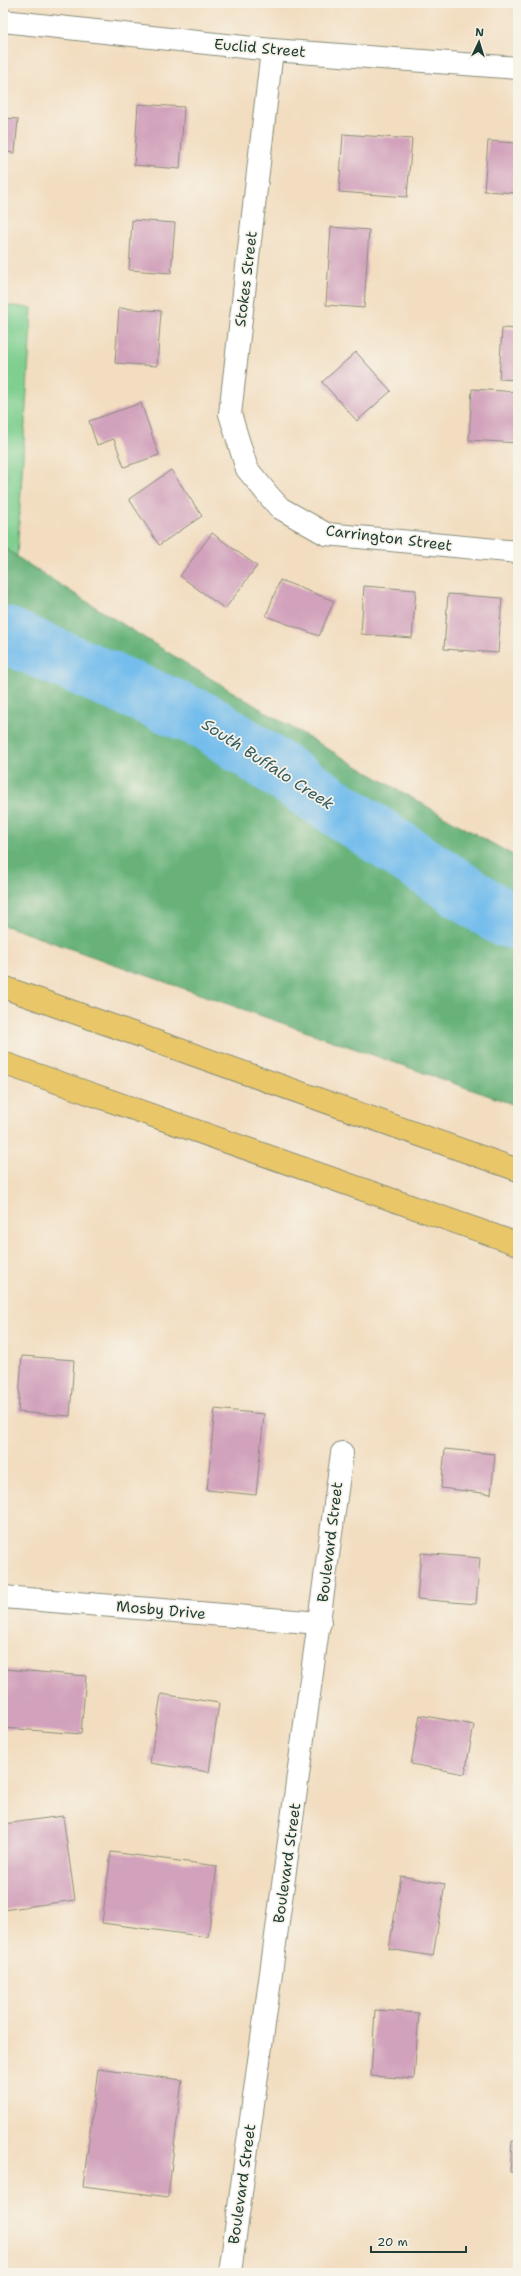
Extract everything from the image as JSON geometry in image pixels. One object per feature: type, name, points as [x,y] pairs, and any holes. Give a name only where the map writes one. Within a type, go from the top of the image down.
[{"type":"highway","points":[[3,987],[518,1170]]},
{"type":"highway","points":[[3,1063],[518,1244]]},
{"type":"street","name":"Euclid Street","points":[[3,21],[272,50],[518,68]]},
{"type":"street","name":"Stokes Street","points":[[270,497],[247,469],[230,414],[272,50]]},
{"type":"street","name":"Carrington Street","points":[[270,497],[280,508],[326,534],[518,552]]},
{"type":"street","name":"Boulevard Street","points":[[230,2273],[320,1623],[342,1453]]},
{"type":"street","name":"Mosby Drive","points":[[3,1597],[320,1623]]},
{"type":"green space","points":[[3,305],[32,308],[17,557],[3,545]]},
{"type":"green space","points":[[3,545],[17,557],[203,674],[391,786],[518,858],[518,1106],[3,925]]},
{"type":"building","points":[[138,104],[184,107],[180,169],[134,165]]},
{"type":"building","points":[[3,118],[18,119],[15,153],[3,152]]},
{"type":"building","points":[[343,134],[412,139],[407,197],[339,192]]},
{"type":"building","points":[[488,141],[518,143],[518,193],[484,191]]},
{"type":"building","points":[[132,220],[175,223],[171,273],[129,270]]},
{"type":"building","points":[[331,227],[369,230],[364,308],[326,305]]},
{"type":"building","points":[[119,308],[161,311],[157,366],[115,363]]},
{"type":"building","points":[[502,328],[518,329],[518,380],[499,379]]},
{"type":"building","points":[[356,352],[391,391],[357,421],[322,382]]},
{"type":"building","points":[[472,389],[518,392],[518,443],[469,440]]},
{"type":"building","points":[[141,403],[159,455],[124,467],[114,439],[97,445],[89,421]]},
{"type":"building","points":[[171,470],[202,516],[159,545],[129,499]]},
{"type":"building","points":[[212,533],[257,566],[225,609],[180,576]]},
{"type":"building","points":[[280,580],[334,601],[319,636],[266,616]]},
{"type":"building","points":[[364,586],[416,590],[412,638],[361,634]]},
{"type":"building","points":[[448,594],[502,598],[498,653],[444,649]]},
{"type":"building","points":[[22,1356],[74,1360],[70,1416],[18,1412]]},
{"type":"building","points":[[215,1409],[264,1414],[256,1495],[207,1490]]},
{"type":"building","points":[[445,1449],[495,1454],[491,1494],[441,1488]]},
{"type":"building","points":[[421,1553],[480,1558],[476,1604],[417,1599]]},
{"type":"building","points":[[4,1669],[86,1676],[81,1734],[3,1728]]},
{"type":"building","points":[[161,1694],[219,1703],[209,1772],[150,1763]]},
{"type":"building","points":[[420,1715],[474,1725],[465,1774],[411,1764]]},
{"type":"building","points":[[63,1816],[75,1900],[3,1910],[3,1824]]},
{"type":"building","points":[[111,1852],[217,1866],[208,1937],[102,1923]]},
{"type":"building","points":[[401,1876],[445,1884],[433,1956],[389,1949]]},
{"type":"building","points":[[375,2010],[419,2013],[414,2079],[371,2076]]},
{"type":"building","points":[[98,2069],[182,2080],[168,2197],[83,2186]]},
{"type":"building","points":[[512,2141],[518,2142],[518,2173],[510,2172]]},
{"type":"waterway","name":"South Buffalo Creek","points":[[3,634],[207,722],[503,918],[518,922]]}]
